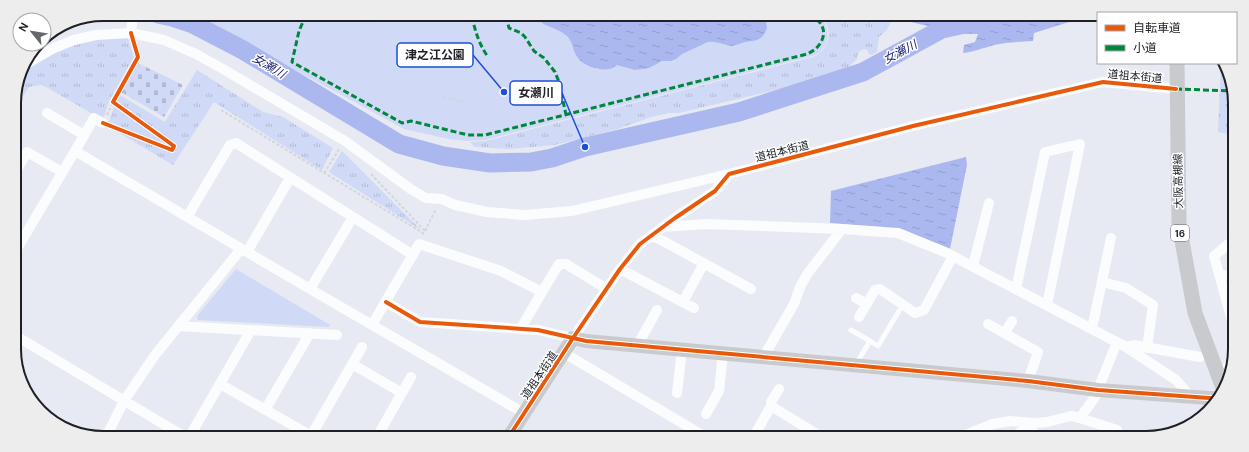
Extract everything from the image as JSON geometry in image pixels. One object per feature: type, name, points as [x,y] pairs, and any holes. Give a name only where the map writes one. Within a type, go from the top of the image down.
[{"type":"main road","name":"大阪高槻線","points":[[1177,67],[1176,89],[1179,224],[1195,313],[1221,383]]},
{"type":"street","points":[[132,30],[133,21]]},
{"type":"street","points":[[34,59],[49,50],[74,40],[132,30],[164,40],[196,54],[345,140],[412,190],[426,198],[442,199],[455,205],[470,209],[525,215],[572,211],[729,174]]},
{"type":"street","name":"道祖本街道","points":[[513,431],[573,338],[620,269],[640,244],[715,191],[729,174],[912,126],[1103,82],[1176,89]]},
{"type":"street","points":[[47,113],[84,135]]},
{"type":"street","points":[[21,242],[94,118],[103,122]]},
{"type":"street","points":[[187,217],[230,145],[236,144],[413,255]]},
{"type":"street","points":[[1016,289],[1045,152],[1080,144],[1047,305]]},
{"type":"street","points":[[75,151],[524,414]]},
{"type":"street","points":[[21,162],[27,152],[62,172]]},
{"type":"street","points":[[109,431],[124,401],[155,355],[178,326],[244,250],[290,178]]},
{"type":"street","points":[[973,266],[989,203]]},
{"type":"street","points":[[310,289],[353,217]]},
{"type":"street","points":[[662,227],[708,224],[842,229],[898,233],[953,256],[1122,344],[1176,380],[1191,397]]},
{"type":"street","points":[[764,356],[794,304],[798,290],[806,276],[842,229]]},
{"type":"street","points":[[652,235],[752,289]]},
{"type":"street","points":[[1092,329],[1111,238]]},
{"type":"street","points":[[372,326],[419,244],[502,270],[542,292]]},
{"type":"street","points":[[1228,244],[1214,256],[1228,306]]},
{"type":"street","points":[[859,317],[875,290],[880,289],[915,312],[924,310],[953,256]]},
{"type":"street","points":[[683,302],[704,263]]},
{"type":"street","points":[[521,328],[559,264],[566,264],[607,289]]},
{"type":"street","points":[[620,269],[694,308]]},
{"type":"street","points":[[1219,274],[1228,275]]},
{"type":"street","points":[[1102,282],[1126,288],[1153,305],[1147,348]]},
{"type":"street","points":[[856,298],[867,304]]},
{"type":"street","points":[[386,302],[420,322],[521,328],[538,330],[586,341],[1028,381],[1098,390],[1212,398]]},
{"type":"street","points":[[637,346],[657,310]]},
{"type":"street","points":[[1005,333],[1012,321]]},
{"type":"street","points":[[988,324],[1038,352],[1028,381]]},
{"type":"street","points":[[178,326],[337,335]]},
{"type":"street","points":[[192,431],[251,330]]},
{"type":"street","points":[[265,410],[310,333]]},
{"type":"street","points":[[21,339],[124,401],[165,430]]},
{"type":"street","points":[[1122,344],[1200,357]]},
{"type":"street","points":[[1080,418],[1095,397],[1122,344]]},
{"type":"street","points":[[314,431],[362,347]]},
{"type":"street","points":[[677,393],[682,350]]},
{"type":"street","points":[[564,353],[696,431]]},
{"type":"street","points":[[706,414],[719,391],[723,353]]},
{"type":"street","points":[[352,364],[402,394]]},
{"type":"street","points":[[380,431],[411,377]]},
{"type":"street","points":[[220,384],[303,431]]},
{"type":"street","points":[[757,431],[772,406],[772,402],[779,389]]},
{"type":"street","points":[[772,406],[812,431]]},
{"type":"street","points":[[975,431],[993,424],[1010,421],[1034,423],[1047,422],[1071,416],[1117,430]]},
{"type":"street","points":[[1021,431],[1024,429],[1031,431]]},
{"type":"lane","points":[[851,330],[878,346],[899,311]]},
{"type":"lane","points":[[856,365],[870,341]]},
{"type":"path","points":[[365,21],[371,25]]},
{"type":"path","points":[[103,122],[117,95]]},
{"type":"path","points":[[443,97],[464,102]]},
{"type":"path","points":[[113,102],[119,106]]},
{"type":"path","points":[[221,110],[424,232]]},
{"type":"path","points":[[324,173],[342,146]]},
{"type":"path","points":[[367,170],[424,232]]},
{"type":"path","points":[[419,244],[439,203]]},
{"type":"green space","points":[[198,21],[211,21],[211,26]]},
{"type":"green space","points":[[212,21],[823,21],[828,32],[828,37],[821,51],[816,55],[485,140],[467,141],[449,139],[404,129],[231,35],[212,28]]},
{"type":"green space","points":[[891,21],[887,30],[879,37],[877,52],[871,55],[868,53],[867,49],[861,50],[858,53],[857,59],[847,68],[813,81],[679,113],[668,113],[651,117],[621,128],[555,145],[509,149],[475,147],[470,142],[486,141],[816,56],[821,52],[827,43],[829,33],[825,22]]},
{"type":"green space","points":[[127,36],[134,57],[109,101],[103,120],[41,85],[29,87],[21,99],[25,77],[29,66],[70,46],[95,39]]},
{"type":"green space","points":[[138,63],[183,85],[164,117],[121,92]]},
{"type":"green space","points":[[1221,69],[1227,92],[1228,134],[1218,132]]},
{"type":"green space","points":[[197,70],[263,112],[283,117],[333,148],[322,170],[214,102],[173,165],[116,131],[172,152],[176,145],[116,101],[120,95],[165,122]]},
{"type":"green space","points":[[114,106],[171,145],[170,147],[109,122]]},
{"type":"green space","points":[[342,151],[421,230],[329,172]]},
{"type":"green space","points":[[236,269],[330,325],[329,327],[198,320],[197,316]]},
{"type":"water","points":[[541,21],[766,21],[767,28],[762,37],[757,40],[730,46],[716,42],[708,42],[682,54],[671,61],[662,61],[649,68],[635,70],[617,65],[610,69],[601,69],[588,66],[580,61],[575,53],[571,41],[567,36],[542,23]]},
{"type":"water","points":[[907,21],[1074,21],[1034,33],[1033,41],[999,44],[963,53],[964,45],[975,42],[978,34],[961,34]]},
{"type":"water","points":[[966,157],[967,165],[950,249],[901,229],[830,223],[831,191]]},
{"type":"waterway","name":"女瀬川","points":[[184,21],[193,24],[243,50],[399,144],[443,156],[490,163],[531,162],[552,158],[585,147],[739,112],[863,72],[942,29],[978,21]]},
{"type":"marked path","points":[[303,21],[299,31],[292,62],[402,123],[411,121],[468,135],[485,135],[807,54],[818,47],[823,37],[822,26],[819,21]]},
{"type":"marked path","points":[[473,21],[482,47],[488,57]]},
{"type":"marked path","points":[[507,21],[509,28],[521,33],[534,51],[544,58],[555,72],[559,82],[566,115]]},
{"type":"marked path","points":[[1176,89],[1227,91]]},
{"type":"cycle path","points":[[103,123],[172,150],[174,146],[113,102],[138,57],[131,33]]},
{"type":"cycle path","points":[[513,431],[620,269],[640,244],[715,191],[729,174],[913,126],[1103,82],[1176,89]]},
{"type":"cycle path","points":[[386,302],[420,322],[538,330],[586,341],[1028,381],[1098,390],[1212,398]]},
{"type":"place","name":"津之江公園","points":[[504,92]]},
{"type":"place","name":"女瀬川","points":[[585,147]]}]
